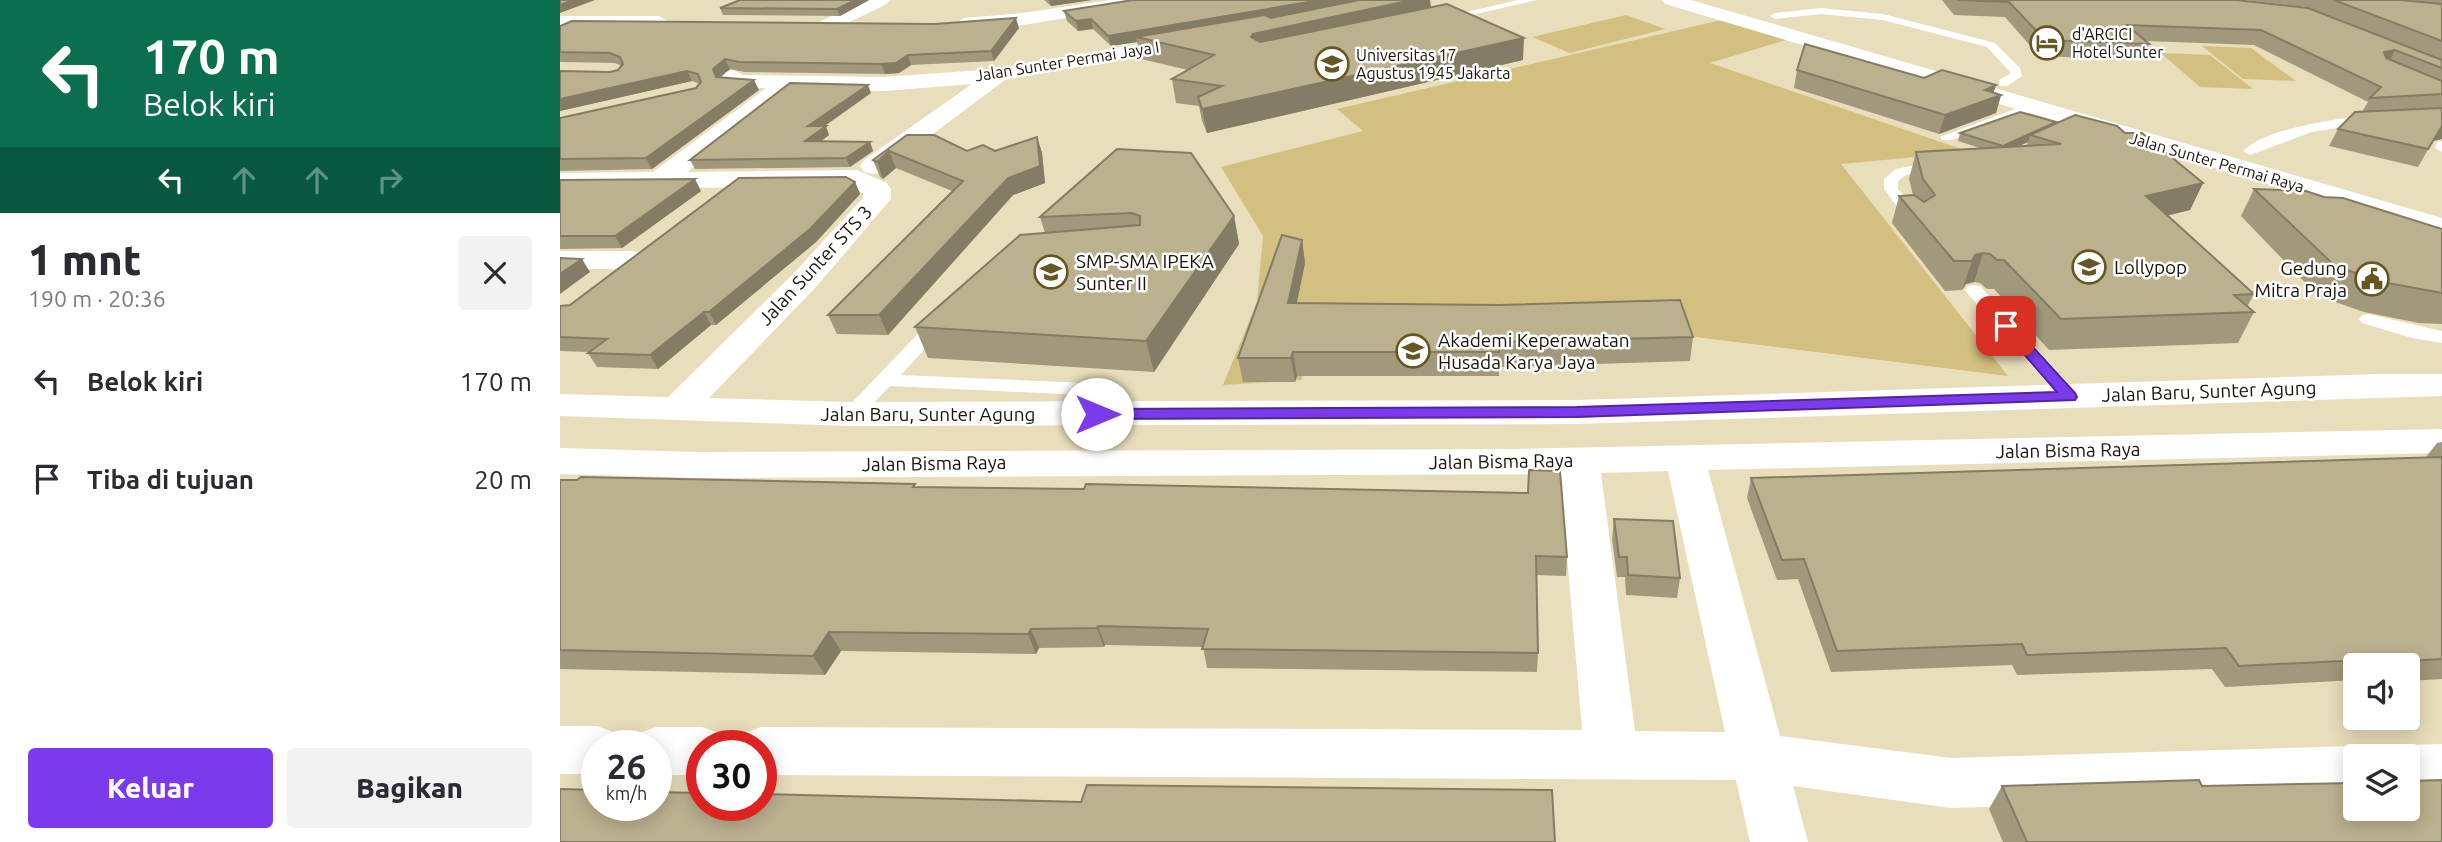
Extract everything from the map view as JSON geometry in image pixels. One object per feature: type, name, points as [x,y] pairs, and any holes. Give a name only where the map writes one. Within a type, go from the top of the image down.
[{"type":"street","points":[[869,25],[821,25],[881,0]]},
{"type":"street","points":[[1010,0],[1023,19]]},
{"type":"street","points":[[950,24],[1023,19],[1146,0]]},
{"type":"street","name":"Jalan Sunter Permai Raya","points":[[1671,0],[2031,107],[2071,127],[2385,217],[2442,227]]},
{"type":"street","name":"Jalan Sunter Permai Raya","points":[[1718,0],[2007,73],[2250,151],[2442,205]]},
{"type":"street","points":[[2417,0],[2442,11]]},
{"type":"street","points":[[2398,6],[2442,11]]},
{"type":"street","points":[[560,22],[596,8]]},
{"type":"street","points":[[857,178],[999,75],[1013,49],[1023,19]]},
{"type":"street","points":[[560,22],[681,23]]},
{"type":"street","name":"Jalan Sunter Permai Jaya I","points":[[734,76],[731,81],[885,84],[999,75],[1215,37]]},
{"type":"street","points":[[659,181],[787,83]]},
{"type":"street","name":"Jalan Sunter STS 3","points":[[560,181],[857,178],[877,189],[877,199],[804,280],[676,410]]},
{"type":"street","points":[[706,204],[738,179]]},
{"type":"street","points":[[560,260],[642,252],[598,284]]},
{"type":"street","name":"Jalan Baru, Sunter Agung","points":[[676,410],[852,414],[1577,412],[2442,385]]},
{"type":"street","points":[[560,405],[676,410]]},
{"type":"street","name":"Jalan Bisma Raya","points":[[560,461],[698,466],[1685,459],[2442,441]]},
{"type":"street","points":[[1685,459],[1779,842]]},
{"type":"street","points":[[1579,460],[1611,754]]},
{"type":"street","points":[[560,750],[581,750]]},
{"type":"street","points":[[777,751],[1611,754],[1759,757],[1951,783],[2343,771]]},
{"type":"street","points":[[2420,769],[2442,768]]},
{"type":"lane","points":[[1429,22],[1532,0]]},
{"type":"lane","points":[[1438,8],[1475,25]]},
{"type":"lane","points":[[1775,16],[1821,11],[2007,73]]},
{"type":"lane","points":[[1947,137],[2031,107]]},
{"type":"lane","points":[[2250,151],[2264,144],[2325,126],[2390,118]]},
{"type":"lane","points":[[1917,222],[1891,189],[1891,179],[1902,172],[1931,166]]},
{"type":"lane","points":[[1974,290],[2070,397]]},
{"type":"lane","points":[[852,414],[952,310]]},
{"type":"lane","points":[[2368,319],[2412,332],[2442,337]]},
{"type":"lane","points":[[884,380],[1086,389],[1098,393],[1100,400],[1097,414]]},
{"type":"shaded area","points":[[1626,15],[1665,29],[1570,53],[1532,37]]},
{"type":"shaded area","points":[[1730,18],[1796,37],[1710,63],[1970,152],[1841,164],[2008,376],[1551,319],[1313,316],[1302,380],[1223,385],[1257,302],[1263,236],[1221,167],[1363,131],[1337,109]]},
{"type":"shaded area","points":[[2202,46],[2251,48],[2296,81],[2243,79]]},
{"type":"shaded area","points":[[2161,53],[2210,55],[2253,89],[2200,87]]},
{"type":"building","points":[[560,0],[574,0],[560,5]]},
{"type":"building","points":[[740,0],[855,0],[837,9],[720,8]]},
{"type":"building","points":[[1133,0],[1320,0],[1108,36],[1091,19],[1076,21],[1064,11]]},
{"type":"building","points":[[1359,0],[1412,0],[1253,34],[1251,37],[1260,42],[1447,4],[1524,38],[1202,109],[1198,97],[1222,86],[1172,79],[1214,55],[1136,37],[1265,15],[1271,18]]},
{"type":"building","points":[[1957,0],[2236,0],[2308,8],[2442,60],[2442,68],[2395,50],[2384,52],[2386,58],[2442,81],[2442,94],[2370,98],[2381,87],[2261,30],[2127,25],[2149,44],[2045,40],[2009,2]]},
{"type":"building","points":[[2334,0],[2401,0],[2442,4],[2442,41]]},
{"type":"building","points":[[1016,18],[991,51],[908,55],[896,63],[881,64],[739,62],[725,59],[713,69],[716,77],[754,80],[646,158],[560,159],[560,118],[696,88],[701,82],[698,74],[687,71],[560,99],[560,71],[610,72],[618,70],[623,64],[620,57],[610,53],[560,52],[560,26],[572,21],[935,24]]},
{"type":"building","points":[[1805,44],[1924,78],[1942,70],[1996,85],[1985,90],[2001,95],[1945,115],[1797,70]]},
{"type":"building","points":[[790,83],[868,85],[808,126],[826,126],[805,141],[870,142],[846,158],[690,160]]},
{"type":"building","points":[[2442,108],[2442,126],[2428,149],[2338,129],[2355,112]]},
{"type":"building","points":[[2020,112],[2056,122],[2003,146],[1960,133]]},
{"type":"building","points":[[2075,115],[2117,126],[2125,133],[2142,133],[2203,183],[2146,196],[2254,294],[2234,295],[2254,312],[2061,319],[2004,260],[1997,260],[1990,254],[1983,253],[1975,255],[1972,261],[1954,261],[1899,196],[1914,195],[1924,202],[1935,195],[1923,179],[1916,152],[2061,144],[2030,135]]},
{"type":"building","points":[[907,135],[934,135],[967,151],[983,145],[995,151],[1037,137],[1040,166],[1008,178],[879,315],[828,315],[963,181],[889,151],[877,162],[873,160]]},
{"type":"building","points":[[1117,149],[1191,153],[1234,216],[1146,341],[915,327],[1020,235],[1140,225],[1140,216],[1132,213],[1040,217]]},
{"type":"building","points":[[846,177],[855,182],[810,229],[709,312],[704,312],[650,355],[588,353],[607,339],[560,337],[560,306],[570,305],[739,178]]},
{"type":"building","points":[[695,179],[615,236],[560,236],[560,180]]},
{"type":"building","points":[[2254,189],[2306,191],[2324,197],[2343,198],[2442,229],[2442,293],[2382,282],[2335,266]]},
{"type":"building","points":[[1282,235],[1302,240],[1288,303],[1499,305],[1680,300],[1693,337],[1499,342],[1499,352],[1293,352],[1291,358],[1238,358]]},
{"type":"building","points":[[560,258],[582,259],[560,274]]},
{"type":"building","points":[[2442,457],[2442,659],[2420,660],[2420,653],[2343,653],[2343,661],[2239,666],[2226,648],[2027,655],[2022,644],[1837,651],[1804,559],[1782,560],[1751,478]]},
{"type":"building","points":[[1529,470],[1560,471],[1567,557],[1536,556],[1538,653],[1202,649],[1208,629],[1098,626],[1031,629],[1028,634],[829,632],[813,656],[560,650],[560,480],[577,480],[581,477],[915,484],[913,487],[1084,489],[1086,484],[1528,493]]},
{"type":"building","points":[[1614,519],[1673,521],[1680,578],[1628,575],[1627,557],[1619,557]]},
{"type":"building","points":[[2199,780],[2202,786],[2343,783],[2343,821],[2420,821],[2420,781],[2442,780],[2442,842],[2027,842],[2002,786]]},
{"type":"building","points":[[1087,785],[1552,790],[1555,842],[560,842],[560,789],[581,790],[581,821],[672,821],[672,792],[686,793],[686,821],[777,821],[777,794],[1081,802]]},
{"type":"place","name":"d'ARCICI Hotel Sunter","points":[[2047,43]]},
{"type":"place","name":"Universitas 17 Agustus 1945 Jakarta","points":[[1332,64]]},
{"type":"place","name":"Lollypop","points":[[2089,267]]},
{"type":"place","name":"SMP-SMA IPEKA Sunter II","points":[[1051,272]]},
{"type":"place","name":"Gedung Mitra Praja","points":[[2372,279]]},
{"type":"place","name":"Akademi Keperawatan Husada Karya Jaya","points":[[1413,351]]},
{"type":"route","points":[[1097,414],[1577,412],[2070,397],[2006,326]]}]
